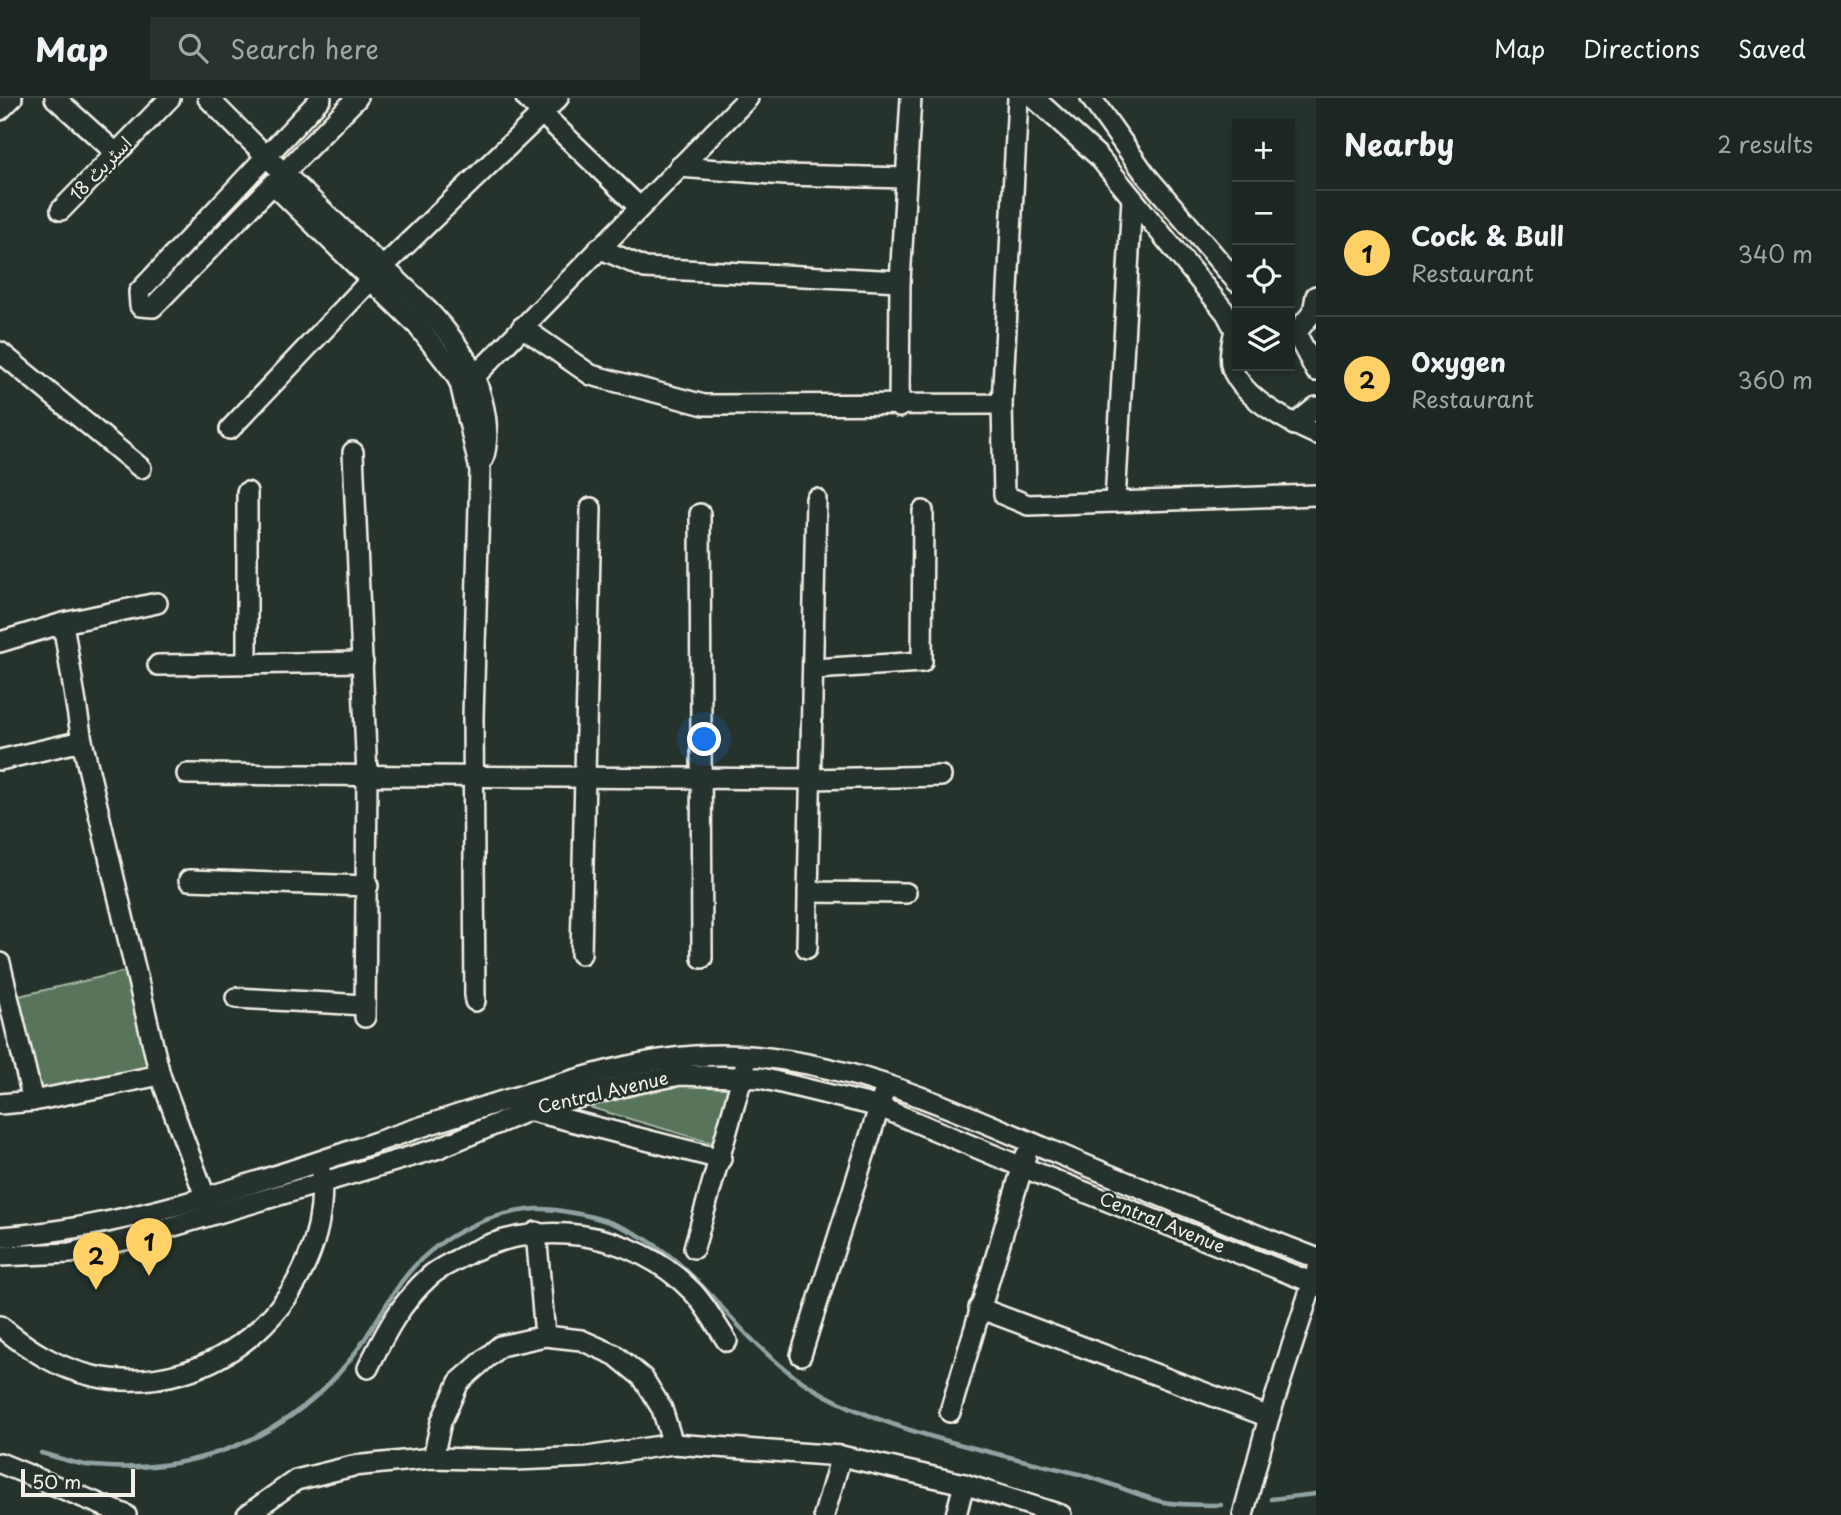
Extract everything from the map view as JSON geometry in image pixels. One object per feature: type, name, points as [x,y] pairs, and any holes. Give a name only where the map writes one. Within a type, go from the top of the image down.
[{"type":"street","points":[[0,110],[12,98]]},
{"type":"street","points":[[55,98],[116,153]]},
{"type":"street","name":"اسٹریٹ 18","points":[[61,210],[170,98]]},
{"type":"street","points":[[208,98],[264,156],[279,180],[377,274],[443,327],[475,376],[486,431],[480,470],[474,777],[475,1001]]},
{"type":"street","points":[[321,98],[139,292],[140,306],[153,307],[357,98]]},
{"type":"street","points":[[526,98],[638,206]]},
{"type":"street","points":[[230,429],[377,274],[558,98]]},
{"type":"street","points":[[475,376],[638,206],[748,98]]},
{"type":"street","points":[[899,407],[900,281],[911,98]]},
{"type":"street","points":[[1018,98],[1002,404],[1004,495],[1028,505],[1316,495]]},
{"type":"street","points":[[1034,98],[1098,156],[1232,323]]},
{"type":"street","points":[[1091,98],[1145,174],[1232,276]]},
{"type":"street","points":[[679,167],[785,175],[906,178]]},
{"type":"street","points":[[1115,502],[1132,198]]},
{"type":"street","points":[[599,248],[645,268],[900,281]]},
{"type":"street","points":[[377,274],[454,372],[480,470]]},
{"type":"street","points":[[1295,329],[1313,312],[1316,296]]},
{"type":"street","points":[[522,327],[592,375],[704,405],[899,407],[1002,404]]},
{"type":"street","points":[[1295,334],[1316,371]]},
{"type":"street","points":[[1232,344],[1232,362]]},
{"type":"street","points":[[0,352],[141,468]]},
{"type":"street","points":[[1234,371],[1264,406],[1316,435]]},
{"type":"street","points":[[1294,425],[1316,407]]},
{"type":"street","points":[[236,998],[365,1011],[367,776],[353,452]]},
{"type":"street","points":[[247,492],[247,664]]},
{"type":"street","points":[[807,948],[815,669],[816,499]]},
{"type":"street","points":[[581,954],[591,508]]},
{"type":"street","points":[[815,669],[922,662],[923,511]]},
{"type":"street","points":[[700,514],[702,958]]},
{"type":"street","points":[[0,642],[63,623],[158,603]]},
{"type":"street","points":[[63,623],[82,741],[160,1075],[212,1215]]},
{"type":"street","points":[[158,665],[363,662]]},
{"type":"street","points":[[0,760],[82,741]]},
{"type":"street","points":[[187,775],[701,779],[941,776]]},
{"type":"street","points":[[189,880],[368,886]]},
{"type":"street","points":[[808,892],[906,893]]},
{"type":"street","points":[[0,963],[33,1101]]},
{"type":"street","name":"Central Avenue","points":[[0,1237],[62,1232],[205,1196],[482,1107],[625,1066],[695,1056],[747,1056],[811,1065],[887,1083],[1316,1258]]},
{"type":"street","points":[[694,1248],[721,1159],[747,1056]]},
{"type":"street","points":[[0,1104],[33,1101],[160,1075]]},
{"type":"street","name":"Central Avenue","points":[[0,1256],[70,1253],[212,1215],[436,1149],[530,1110],[632,1084],[681,1075],[761,1078],[880,1107],[1022,1167],[1315,1279]]},
{"type":"street","points":[[801,1355],[887,1083]]},
{"type":"street","points":[[482,1107],[530,1110],[721,1159]]},
{"type":"street","points":[[950,1412],[1030,1142]]},
{"type":"street","points":[[0,1326],[24,1346],[58,1365],[94,1376],[132,1380],[170,1376],[206,1365],[240,1346],[269,1322],[292,1292],[310,1257],[320,1220],[320,1161]]},
{"type":"street","points":[[536,1232],[545,1336]]},
{"type":"street","points":[[368,1368],[393,1317],[432,1274],[481,1245],[536,1232],[594,1236],[648,1257],[694,1293],[727,1341]]},
{"type":"street","points":[[1243,1515],[1269,1417],[1315,1279]]},
{"type":"street","points":[[979,1308],[1269,1417]]},
{"type":"street","points":[[433,1458],[441,1422],[459,1382],[500,1346],[545,1336],[582,1340],[615,1355],[643,1378],[662,1409],[673,1444]]},
{"type":"street","points":[[247,1515],[296,1480],[353,1466],[433,1458],[515,1460],[587,1457],[673,1444],[841,1456],[964,1484],[1061,1515]]},
{"type":"street","points":[[824,1515],[841,1456]]},
{"type":"street","points":[[0,1463],[126,1515]]},
{"type":"street","points":[[956,1515],[964,1484]]},
{"type":"green space","points":[[131,970],[154,1071],[43,1097],[19,996]]},
{"type":"green space","points":[[737,1081],[719,1145],[589,1107],[683,1083]]},
{"type":"waterway","points":[[41,1453],[94,1466],[166,1464],[235,1446],[267,1431],[297,1412],[324,1388],[349,1361],[402,1281],[444,1241],[479,1222],[498,1216],[549,1209],[584,1215],[621,1226],[652,1243],[702,1286],[774,1360],[803,1382],[865,1414],[935,1438],[1086,1476],[1166,1503],[1221,1505]]},
{"type":"waterway","points":[[1271,1499],[1316,1494]]},
{"type":"place","name":"Cock & Bull","points":[[149,1276]]},
{"type":"place","name":"Oxygen","points":[[96,1290]]}]
